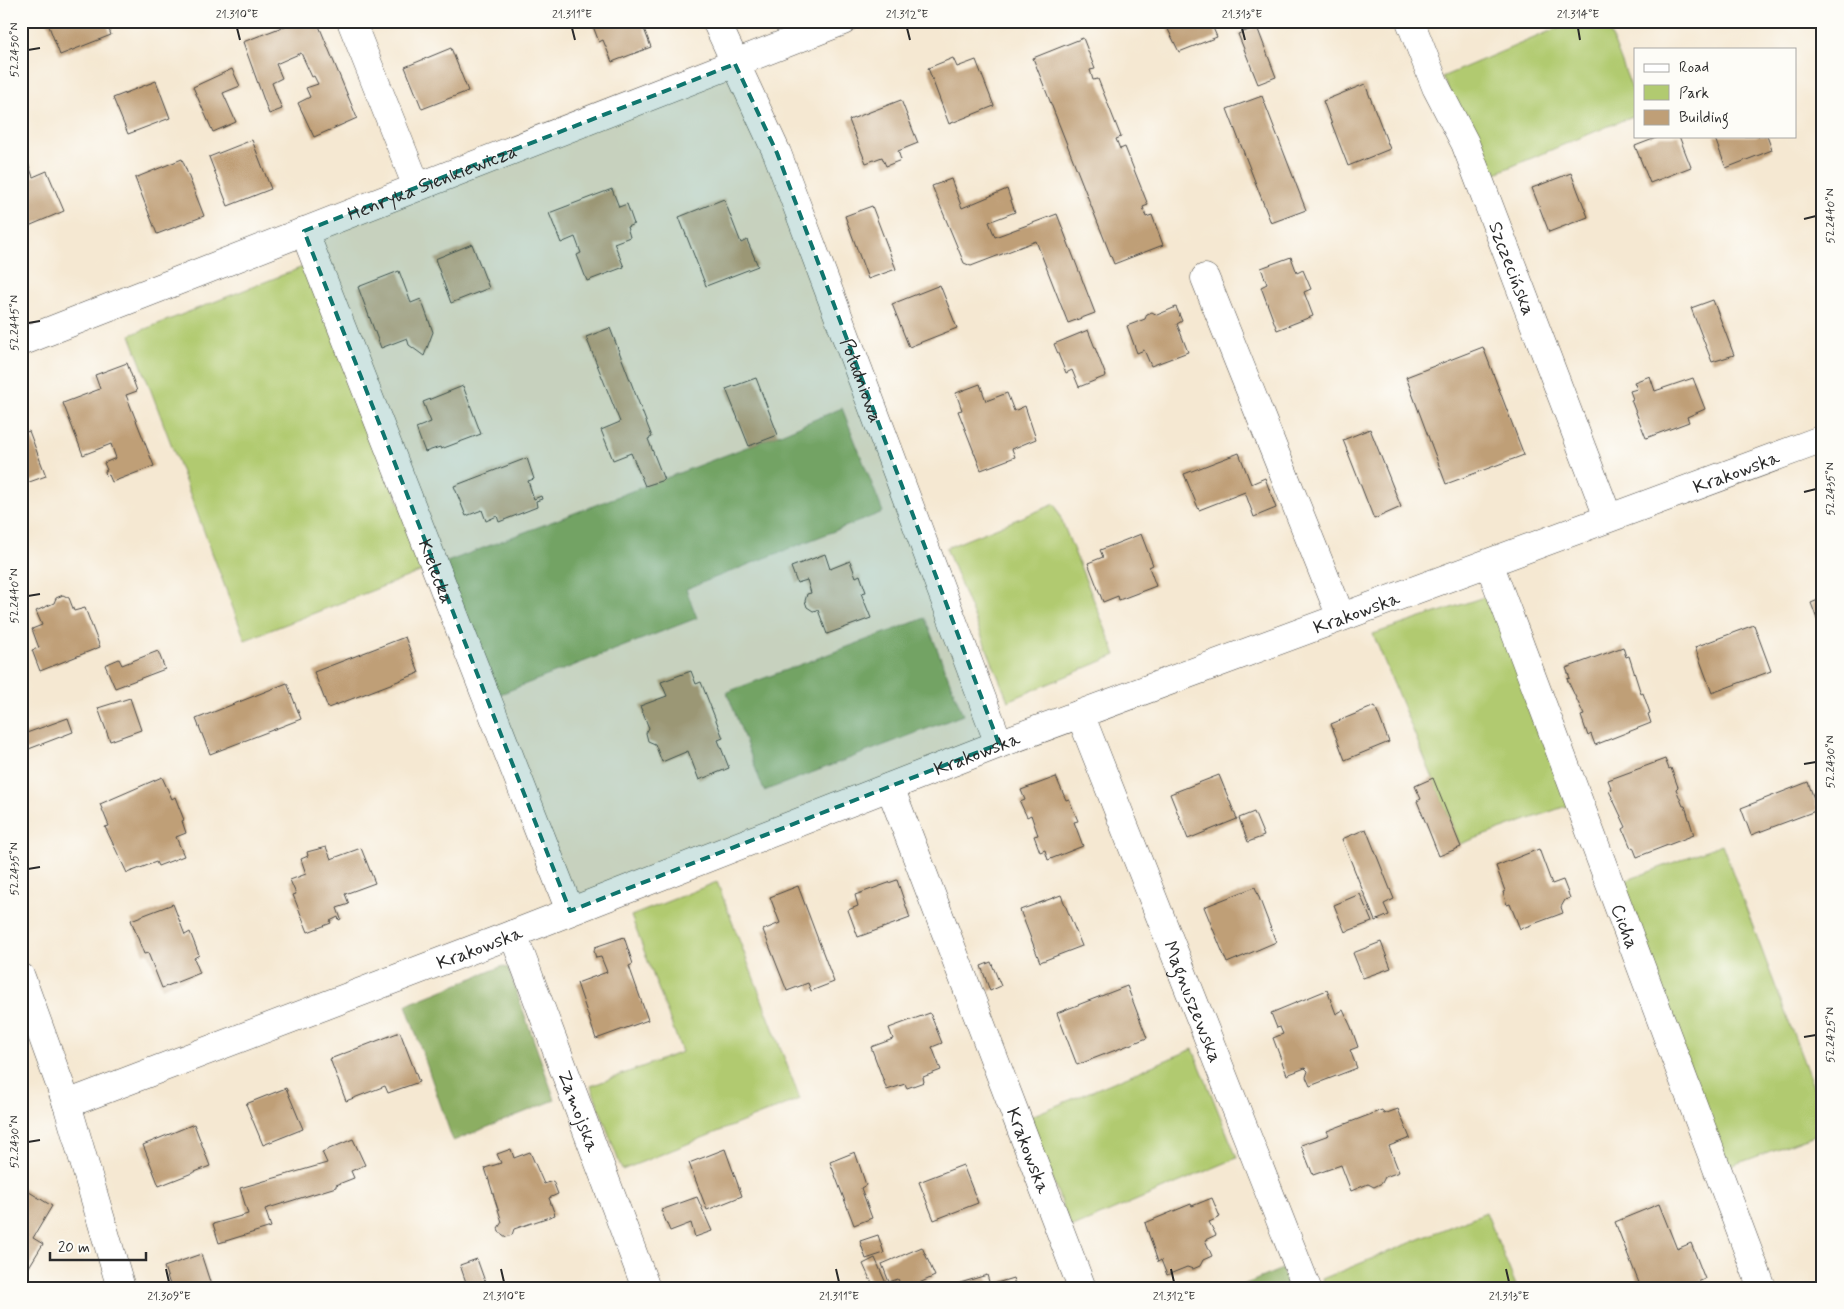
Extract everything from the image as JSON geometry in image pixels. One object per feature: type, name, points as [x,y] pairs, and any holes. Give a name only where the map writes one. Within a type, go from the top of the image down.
[{"type":"street","points":[[350,21],[417,186]]},
{"type":"street","name":"Południowa","points":[[716,21],[777,153],[998,744]]},
{"type":"street","name":"Henryka Sienkiewicza","points":[[21,342],[843,21]]},
{"type":"street","name":"Szczecińska","points":[[1410,21],[1436,87],[1465,143],[1608,518]]},
{"type":"street","name":"Kielecka","points":[[304,231],[570,911]]},
{"type":"street","points":[[1205,278],[1341,617]]},
{"type":"street","name":"Krakowska","points":[[67,1104],[513,934],[998,744],[1823,439]]},
{"type":"street","name":"Cicha","points":[[1489,563],[1762,1288]]},
{"type":"street","name":"Magnuszewska","points":[[1080,714],[1308,1288]]},
{"type":"street","name":"Krakowska","points":[[890,787],[1082,1288]]},
{"type":"street","name":"Zamojska","points":[[513,934],[646,1288]]},
{"type":"street","points":[[21,977],[67,1104],[121,1288]]},
{"type":"highlighted area","points":[[735,64],[777,153],[999,744],[570,911],[304,231]]},
{"type":"green space","points":[[1574,21],[1606,21],[1634,94],[1634,115],[1491,175],[1442,77]]},
{"type":"green space","points":[[308,265],[425,570],[245,640],[130,335]]},
{"type":"green space","points":[[842,408],[883,512],[686,589],[697,618],[495,696],[444,563],[778,435]]},
{"type":"green space","points":[[1055,504],[1116,655],[1008,701],[946,548]]},
{"type":"green space","points":[[1490,595],[1569,805],[1460,844],[1373,634]]},
{"type":"green space","points":[[925,618],[963,715],[764,791],[727,692]]},
{"type":"green space","points":[[1722,844],[1823,1113],[1823,1132],[1728,1167],[1620,883]]},
{"type":"green space","points":[[717,882],[800,1099],[622,1170],[591,1086],[682,1052],[631,916]]},
{"type":"green space","points":[[503,966],[508,968],[555,1100],[453,1141],[406,1005]]},
{"type":"green space","points":[[1193,1049],[1237,1158],[1071,1228],[1029,1117]]},
{"type":"green space","points":[[1486,1212],[1517,1288],[1326,1288],[1322,1279]]},
{"type":"green space","points":[[1282,1269],[1289,1288],[1236,1288]]},
{"type":"building","points":[[47,21],[106,21],[111,35],[60,55]]},
{"type":"building","points":[[298,21],[317,21],[357,118],[314,137],[298,103],[310,97],[306,88],[318,84],[314,76],[312,77],[301,53],[276,64],[282,78],[272,83],[282,109],[269,114],[243,42]]},
{"type":"building","points":[[591,21],[641,21],[651,47],[612,62],[603,40],[599,42]]},
{"type":"building","points":[[1164,21],[1210,21],[1217,37],[1179,52]]},
{"type":"building","points":[[1257,27],[1276,77],[1258,84],[1238,34]]},
{"type":"building","points":[[1083,38],[1095,69],[1090,70],[1093,80],[1098,79],[1121,137],[1116,139],[1120,149],[1125,147],[1148,205],[1143,207],[1146,217],[1152,215],[1163,245],[1114,264],[1033,58]]},
{"type":"building","points":[[451,48],[468,91],[422,109],[405,67]]},
{"type":"building","points":[[953,58],[957,67],[976,60],[994,106],[949,124],[928,68]]},
{"type":"building","points":[[232,69],[240,86],[223,93],[236,122],[213,132],[193,87]]},
{"type":"building","points":[[156,81],[170,118],[128,134],[113,98]]},
{"type":"building","points":[[1365,84],[1390,149],[1348,166],[1323,101]]},
{"type":"building","points":[[1262,96],[1306,210],[1271,223],[1227,109]]},
{"type":"building","points":[[901,100],[918,143],[898,151],[901,160],[886,166],[882,157],[866,163],[849,120]]},
{"type":"building","points":[[1656,138],[1680,138],[1691,167],[1650,183],[1635,146]]},
{"type":"building","points":[[1715,138],[1768,138],[1772,150],[1726,168]]},
{"type":"building","points":[[252,140],[271,189],[228,206],[209,157]]},
{"type":"building","points":[[182,159],[204,216],[157,234],[135,178]]},
{"type":"building","points":[[27,160],[33,177],[47,171],[64,211],[24,228],[21,221],[21,162]]},
{"type":"building","points":[[1571,173],[1588,217],[1549,232],[1532,188]]},
{"type":"building","points":[[951,179],[962,208],[1007,189],[1015,212],[989,222],[995,237],[1057,214],[1095,313],[1068,323],[1036,241],[971,266],[964,263],[932,186]]},
{"type":"building","points":[[612,189],[619,207],[627,204],[634,224],[627,227],[630,237],[614,243],[624,267],[587,281],[577,255],[581,253],[575,237],[561,243],[549,213]]},
{"type":"building","points":[[724,199],[741,243],[747,240],[758,266],[706,286],[679,217]]},
{"type":"building","points":[[872,206],[896,269],[868,279],[845,216]]},
{"type":"building","points":[[472,244],[489,288],[451,303],[435,259]]},
{"type":"building","points":[[1291,257],[1297,273],[1303,270],[1311,289],[1304,292],[1313,316],[1277,330],[1261,287],[1267,284],[1261,268]]},
{"type":"building","points":[[399,271],[411,303],[421,299],[433,332],[424,356],[409,345],[407,338],[381,348],[358,287]]},
{"type":"building","points":[[940,285],[957,328],[909,347],[892,304]]},
{"type":"building","points":[[1713,300],[1734,355],[1712,362],[1691,308]]},
{"type":"building","points":[[1176,307],[1182,321],[1177,324],[1188,352],[1151,366],[1144,350],[1137,353],[1127,326],[1145,319],[1147,314],[1152,312],[1157,315]]},
{"type":"building","points":[[610,328],[652,437],[648,439],[664,480],[645,486],[631,453],[613,460],[601,430],[620,422],[586,337]]},
{"type":"building","points":[[1088,330],[1106,376],[1079,387],[1072,370],[1066,373],[1054,344]]},
{"type":"building","points":[[1483,347],[1524,455],[1446,484],[1406,377]]},
{"type":"building","points":[[127,363],[137,391],[126,395],[154,466],[112,482],[109,475],[106,476],[105,471],[107,470],[104,463],[116,458],[111,444],[83,455],[63,403],[100,389],[95,375]]},
{"type":"building","points":[[1650,376],[1655,391],[1693,378],[1705,409],[1687,417],[1689,422],[1646,438],[1631,400],[1633,399],[1630,391],[1637,389],[1634,382]]},
{"type":"building","points":[[756,378],[778,435],[749,446],[726,389]]},
{"type":"building","points":[[980,384],[986,401],[1007,393],[1014,411],[1025,406],[1036,439],[1012,449],[1015,457],[981,470],[958,411],[962,410],[956,393]]},
{"type":"building","points":[[463,386],[481,434],[441,449],[440,447],[425,452],[416,428],[431,422],[423,402]]},
{"type":"building","points":[[1370,429],[1401,507],[1374,519],[1343,440]]},
{"type":"building","points":[[29,431],[46,476],[21,485],[21,434]]},
{"type":"building","points":[[1239,453],[1251,484],[1265,478],[1276,508],[1254,517],[1245,492],[1199,510],[1184,474]]},
{"type":"building","points":[[527,458],[534,479],[528,481],[534,499],[541,496],[542,499],[536,501],[537,507],[499,522],[497,516],[486,521],[482,510],[466,516],[454,486]]},
{"type":"building","points":[[1141,534],[1153,565],[1149,567],[1156,586],[1119,600],[1118,596],[1103,602],[1088,563],[1103,557],[1100,550]]},
{"type":"building","points":[[825,554],[830,569],[850,561],[856,577],[860,575],[866,592],[861,593],[871,618],[827,634],[818,610],[813,611],[807,607],[805,601],[807,594],[811,593],[807,580],[797,583],[791,567]]},
{"type":"building","points":[[63,595],[69,598],[74,611],[85,608],[100,647],[40,671],[32,650],[39,648],[32,629],[42,625],[36,611],[54,603],[56,598]]},
{"type":"building","points":[[1823,598],[1823,635],[1811,603]]},
{"type":"building","points":[[1754,625],[1771,671],[1712,693],[1695,647]]},
{"type":"building","points":[[405,637],[419,673],[328,708],[314,672]]},
{"type":"building","points":[[1623,647],[1626,657],[1629,656],[1641,694],[1643,693],[1650,713],[1648,714],[1651,723],[1595,745],[1591,734],[1588,736],[1581,716],[1584,715],[1567,679],[1570,678],[1566,668]]},
{"type":"building","points":[[158,651],[165,669],[115,688],[105,665],[119,659],[122,665]]},
{"type":"building","points":[[691,671],[696,684],[701,682],[723,738],[718,740],[729,768],[699,780],[688,751],[662,762],[655,744],[648,741],[646,733],[649,728],[640,706],[667,696],[661,682]]},
{"type":"building","points":[[287,683],[301,719],[210,754],[196,719]]},
{"type":"building","points":[[130,698],[141,730],[110,741],[98,708]]},
{"type":"building","points":[[1375,706],[1389,742],[1345,760],[1331,724]]},
{"type":"building","points":[[68,718],[73,732],[21,752],[21,735]]},
{"type":"building","points":[[1665,759],[1669,769],[1671,768],[1678,787],[1676,789],[1683,806],[1685,806],[1694,835],[1637,857],[1623,829],[1626,827],[1609,791],[1612,790],[1608,780]]},
{"type":"building","points":[[1219,775],[1237,819],[1188,839],[1170,794]]},
{"type":"building","points":[[162,777],[172,799],[175,797],[184,820],[182,821],[186,833],[176,837],[184,856],[158,866],[156,862],[127,873],[105,827],[109,826],[100,804]]},
{"type":"building","points":[[1056,777],[1066,800],[1069,799],[1078,821],[1074,822],[1083,846],[1048,860],[1045,850],[1040,852],[1034,836],[1038,835],[1031,815],[1027,817],[1020,802],[1025,800],[1021,790]]},
{"type":"building","points":[[1433,778],[1461,847],[1439,856],[1417,801],[1421,799],[1415,786]]},
{"type":"building","points":[[1808,782],[1818,810],[1751,835],[1741,808]]},
{"type":"building","points":[[1254,812],[1264,836],[1248,842],[1239,818]]},
{"type":"building","points":[[1366,829],[1394,899],[1384,904],[1389,915],[1375,921],[1342,839]]},
{"type":"building","points":[[326,847],[331,859],[361,848],[375,883],[345,894],[349,904],[337,908],[341,919],[339,920],[338,917],[330,921],[331,923],[308,932],[293,895],[296,894],[290,880],[306,874],[301,859],[308,856],[307,852]]},
{"type":"building","points":[[1539,849],[1552,884],[1563,880],[1570,898],[1565,900],[1561,907],[1563,913],[1520,929],[1510,904],[1507,905],[1503,892],[1505,891],[1496,866]]},
{"type":"building","points":[[897,880],[910,918],[858,937],[848,910],[858,906],[855,895]]},
{"type":"building","points":[[798,886],[834,982],[811,991],[808,983],[787,991],[763,930],[780,923],[770,897]]},
{"type":"building","points":[[1255,887],[1276,942],[1227,963],[1204,907]]},
{"type":"building","points":[[1360,894],[1372,922],[1345,932],[1334,905]]},
{"type":"building","points":[[1061,895],[1082,946],[1040,962],[1020,910]]},
{"type":"building","points":[[173,904],[185,935],[190,932],[199,955],[194,958],[200,973],[162,988],[148,953],[144,954],[131,920]]},
{"type":"building","points":[[624,937],[633,964],[629,966],[648,1020],[596,1039],[577,983],[607,972],[601,957],[596,958],[595,947]]},
{"type":"building","points":[[1381,942],[1391,968],[1363,978],[1353,953]]},
{"type":"building","points":[[991,962],[1001,986],[990,991],[981,966]]},
{"type":"building","points":[[1127,986],[1147,1038],[1077,1065],[1057,1013]]},
{"type":"building","points":[[1327,990],[1336,1014],[1343,1010],[1351,1027],[1358,1047],[1350,1050],[1357,1068],[1310,1086],[1306,1077],[1308,1071],[1305,1068],[1287,1075],[1273,1038],[1283,1034],[1280,1027],[1277,1028],[1271,1013]]},
{"type":"building","points":[[930,1013],[942,1043],[932,1047],[941,1070],[923,1077],[924,1082],[907,1088],[905,1084],[887,1090],[871,1047],[893,1039],[889,1028]]},
{"type":"building","points":[[400,1032],[419,1082],[388,1093],[385,1086],[346,1101],[330,1059]]},
{"type":"building","points":[[286,1088],[303,1129],[263,1145],[246,1104]]},
{"type":"building","points":[[1398,1109],[1410,1138],[1389,1146],[1399,1172],[1385,1177],[1382,1183],[1374,1187],[1368,1184],[1351,1191],[1341,1165],[1313,1175],[1301,1145],[1329,1135],[1327,1131],[1382,1110],[1384,1114]]},
{"type":"building","points":[[194,1124],[210,1166],[159,1186],[143,1145]]},
{"type":"building","points":[[353,1139],[365,1165],[351,1171],[354,1178],[336,1185],[336,1187],[265,1209],[271,1227],[219,1243],[213,1224],[248,1214],[240,1188],[327,1163],[322,1152]]},
{"type":"building","points":[[511,1149],[514,1158],[530,1152],[544,1184],[553,1181],[558,1194],[549,1198],[555,1215],[514,1229],[512,1235],[506,1237],[499,1232],[498,1228],[502,1222],[485,1168],[501,1163],[497,1154]]},
{"type":"building","points":[[725,1149],[742,1196],[707,1210],[689,1163]]},
{"type":"building","points":[[855,1152],[866,1185],[861,1188],[872,1218],[854,1225],[830,1162]]},
{"type":"building","points":[[963,1165],[978,1203],[934,1220],[919,1182]]},
{"type":"building","points":[[21,1187],[52,1206],[33,1238],[43,1244],[21,1280]]},
{"type":"building","points":[[697,1197],[712,1231],[695,1237],[691,1223],[670,1231],[661,1210]]},
{"type":"building","points":[[1212,1198],[1220,1217],[1209,1222],[1216,1235],[1205,1240],[1212,1256],[1203,1260],[1200,1266],[1193,1269],[1187,1267],[1167,1275],[1161,1260],[1158,1262],[1145,1223],[1191,1204],[1192,1206]]},
{"type":"building","points":[[1659,1204],[1677,1249],[1691,1243],[1705,1279],[1683,1288],[1641,1288],[1615,1222]]},
{"type":"building","points":[[878,1235],[884,1253],[866,1259],[860,1241]]},
{"type":"building","points":[[922,1247],[935,1276],[908,1288],[902,1288],[898,1279],[889,1282],[882,1264]]},
{"type":"building","points":[[201,1254],[212,1288],[171,1288],[164,1267]]},
{"type":"building","points":[[875,1258],[888,1288],[874,1288],[863,1264]]},
{"type":"building","points":[[477,1259],[487,1287],[468,1288],[460,1265]]},
{"type":"building","points":[[987,1275],[990,1285],[1013,1278],[1016,1288],[962,1288],[960,1283]]}]
